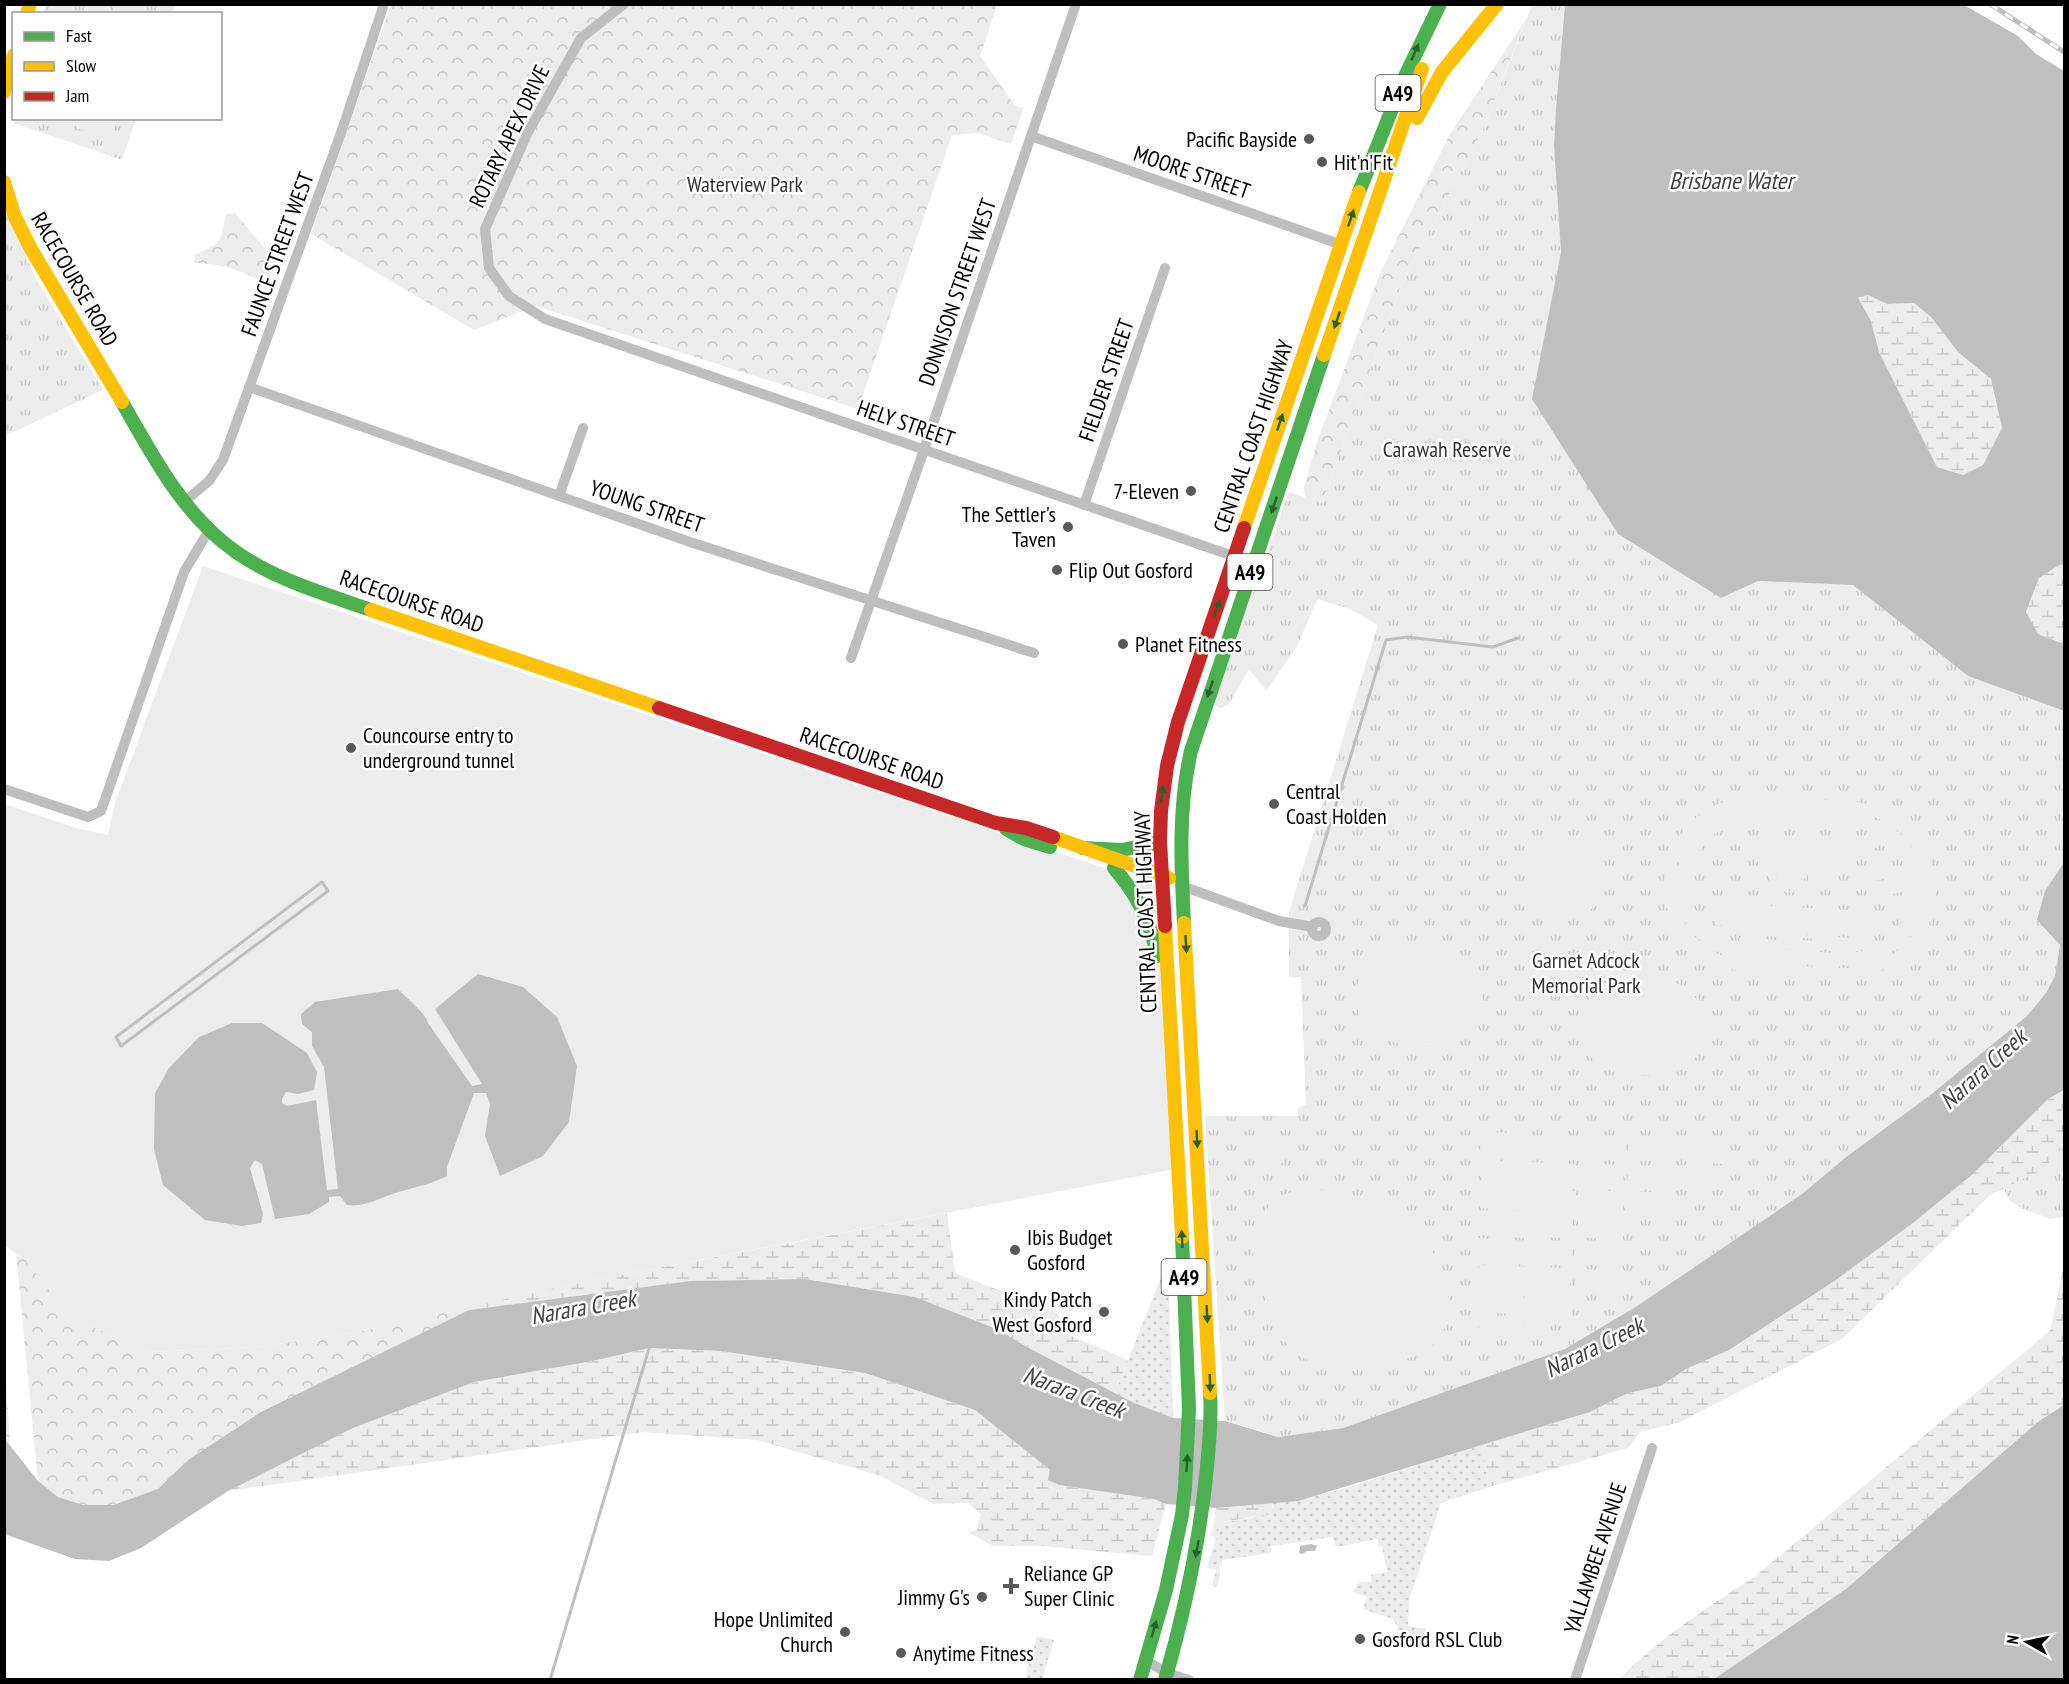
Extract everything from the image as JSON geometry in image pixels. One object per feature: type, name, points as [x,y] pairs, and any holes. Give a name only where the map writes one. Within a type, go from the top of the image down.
[{"type":"main road","points":[[1356,265],[1427,95],[1445,67],[1497,4]]},
{"type":"main road","name":"CENTRAL COAST HIGHWAY","points":[[1166,1676],[1190,1585],[1203,1512],[1211,1408],[1182,886],[1180,810],[1188,759],[1418,80],[1441,28],[1447,5]]},
{"type":"main road","name":"CENTRAL COAST HIGHWAY","points":[[1140,1680],[1168,1579],[1182,1515],[1189,1409],[1189,1360],[1160,842],[1161,797],[1169,752],[1362,184],[1406,74],[1447,5]]},
{"type":"main road","points":[[1362,184],[1392,80],[1414,26]]},
{"type":"main road","points":[[4,92],[12,62]]},
{"type":"main road","name":"RACECOURSE ROAD","points":[[4,182],[15,217],[31,249],[155,458],[184,502],[209,530],[250,562],[294,582],[996,823],[1026,828],[1182,886]]},
{"type":"main road","name":"RACECOURSE ROAD","points":[[996,823],[1024,839],[1114,868],[1162,879]]},
{"type":"main road","points":[[1083,848],[1133,849],[1160,842]]},
{"type":"main road","points":[[1114,868],[1128,883],[1138,901],[1156,947],[1173,1061]]},
{"type":"street","name":"FAUNCE STREET WEST","points":[[184,502],[215,474],[223,460],[342,130],[384,4]]},
{"type":"street","name":"ROTARY APEX DRIVE","points":[[545,320],[509,296],[489,268],[485,229],[528,132],[581,38],[624,4]]},
{"type":"street","name":"DONNISON STREET WEST","points":[[850,658],[924,450],[1076,4]]},
{"type":"street","name":"MOORE STREET","points":[[1030,136],[1341,245]]},
{"type":"street","name":"FIELDER STREET","points":[[1084,505],[1165,268]]},
{"type":"street","name":"HELY STREET","points":[[545,320],[1254,563]]},
{"type":"street","name":"YOUNG STREET","points":[[249,387],[559,496],[870,601],[1034,653]]},
{"type":"street","points":[[559,496],[583,428]]},
{"type":"street","points":[[4,789],[88,818],[101,811],[184,572],[209,530]]},
{"type":"street","points":[[1182,886],[1279,921],[1313,927]]},
{"type":"street","name":"YALLAMBEE AVENUE","points":[[1575,1680],[1652,1448]]},
{"type":"street","points":[[1145,1660],[1166,1676],[1189,1680]]},
{"type":"green space","points":[[46,5],[175,5],[172,12],[44,12]]},
{"type":"green space","points":[[114,5],[123,5],[145,12],[112,12]]},
{"type":"green space","name":"Waterview Park","points":[[391,5],[997,5],[980,56],[1014,104],[1024,107],[1011,144],[978,133],[952,135],[858,409],[536,306],[474,330],[311,234]]},
{"type":"green space","name":"Garnet Adcock Memorial Park","points":[[1532,5],[1565,5],[1554,146],[1561,251],[1533,399],[1618,534],[1721,598],[1758,581],[1853,585],[1968,676],[2064,711],[2064,862],[2045,891],[2060,945],[2055,976],[2046,993],[2027,1016],[1929,1096],[1846,1157],[1802,1194],[1637,1306],[1565,1349],[1343,1428],[1278,1437],[1225,1421],[1205,1116],[1298,1116],[1298,1107],[1306,1106],[1301,977],[1289,977],[1289,912],[1378,625],[1350,609],[1318,599],[1296,648],[1266,691],[1249,669],[1229,704],[1222,708],[1213,705],[1289,492],[1322,503],[1403,280],[1483,130]]},
{"type":"green space","points":[[1526,19],[1483,130],[1403,280],[1322,503],[1305,498],[1304,487],[1317,442],[1381,271],[1450,134]]},
{"type":"green space","points":[[14,120],[136,120],[122,160],[14,123]]},
{"type":"green space","points":[[80,120],[103,120],[116,124],[111,140],[77,128]]},
{"type":"green space","points":[[4,209],[36,279],[103,390],[5,436]]},
{"type":"green space","points":[[235,213],[276,262],[267,284],[232,269],[194,263],[195,255],[219,241],[226,214]]},
{"type":"green space","points":[[1868,295],[1887,304],[1914,303],[1931,317],[1958,352],[1991,379],[2002,428],[1983,465],[1963,475],[1937,467],[1879,352],[1871,321],[1858,298]]},
{"type":"green space","points":[[2064,562],[2064,644],[2038,634],[2026,613],[2039,578]]},
{"type":"green space","points":[[203,566],[1155,885],[1176,1169],[568,1285],[363,1331],[257,1347],[150,1352],[70,1317],[25,1259],[5,1246],[4,804],[76,828],[108,835],[115,803]]},
{"type":"green space","points":[[1753,796],[1858,802],[1894,816],[1919,838],[1932,866],[1935,896],[1928,926],[1910,951],[1883,970],[1846,978],[1757,974],[1710,962],[1685,942],[1670,918],[1664,891],[1667,864],[1678,839],[1697,817],[1722,802]],"holes":[[[1752,806],[1857,813],[1879,819],[1900,832],[1915,850],[1923,871],[1926,893],[1922,916],[1912,936],[1895,953],[1873,964],[1846,968],[1737,961],[1708,948],[1688,927],[1677,902],[1675,876],[1682,850],[1697,829],[1721,813]]]},
{"type":"green space","points":[[1756,808],[1856,815],[1872,819],[1899,833],[1910,844],[1918,859],[1923,879],[1924,895],[1921,910],[1912,932],[1887,955],[1852,965],[1751,961],[1716,951],[1694,934],[1680,912],[1676,889],[1679,866],[1689,844],[1705,826],[1728,813]],"holes":[[[1745,821],[1854,826],[1880,834],[1892,842],[1901,854],[1911,882],[1910,902],[1899,926],[1886,940],[1875,947],[1847,953],[1743,948],[1715,936],[1698,919],[1690,902],[1688,885],[1691,867],[1699,851],[1711,838],[1726,827]]]},
{"type":"green space","points":[[1527,839],[1601,843],[1598,904],[1581,917],[1524,915]]},
{"type":"green space","points":[[1742,842],[1879,843],[1880,845],[1817,884],[1816,875],[1812,888],[1807,873],[1798,890],[1777,875],[1774,886],[1771,887],[1768,869],[1740,849]]},
{"type":"green space","points":[[1876,863],[1903,874],[1904,875],[1874,881]]},
{"type":"green space","points":[[1876,881],[1902,890],[1903,892],[1874,898]]},
{"type":"green space","points":[[1726,882],[1740,883],[1740,888],[1804,893],[1740,889],[1739,894],[1725,893]]},
{"type":"green space","points":[[1718,903],[1881,912],[1880,934],[1716,925]]},
{"type":"green space","points":[[1740,932],[1865,939],[1865,941],[1796,938],[1796,941],[1834,943],[1834,945],[1739,940],[1739,938],[1778,940],[1778,937],[1740,935]]},
{"type":"green space","points":[[1398,947],[1422,947],[1447,951],[1461,957],[1472,967],[1479,978],[1482,991],[1481,1005],[1478,1017],[1460,1038],[1439,1045],[1392,1042],[1370,1029],[1360,1017],[1356,1003],[1356,989],[1361,975],[1382,953]]},
{"type":"green space","points":[[1622,977],[1670,981],[1687,990],[1696,999],[1702,1010],[1705,1034],[1696,1057],[1687,1066],[1666,1075],[1625,1074],[1607,1069],[1593,1059],[1584,1047],[1580,1033],[1580,1019],[1585,1005],[1606,983]]},
{"type":"green space","points":[[2064,1090],[2064,1142],[2045,1169],[1990,1195],[1842,1339],[1680,1422],[1640,1432],[1628,1448],[1489,1487],[1482,1445],[1590,1412],[1628,1393],[1661,1386],[1686,1369],[1729,1350],[1836,1280],[1913,1223],[1973,1174],[2048,1099]]},
{"type":"green space","points":[[1481,1132],[1526,1133],[1526,1155],[1480,1155]]},
{"type":"green space","points":[[1530,1136],[1575,1138],[1575,1160],[1529,1158]]},
{"type":"green space","points":[[1581,1136],[1626,1138],[1626,1161],[1580,1158]]},
{"type":"green space","points":[[1269,1137],[1289,1154],[1278,1167],[1259,1149]]},
{"type":"green space","points":[[1629,1138],[1674,1140],[1674,1162],[1628,1160]]},
{"type":"green space","points":[[1682,1140],[1727,1142],[1727,1164],[1682,1161]]},
{"type":"green space","points":[[2064,1142],[2064,1217],[2050,1219],[2021,1208],[2008,1199],[2004,1188],[2045,1169]]},
{"type":"green space","points":[[1482,1160],[1528,1162],[1527,1184],[1482,1182]]},
{"type":"green space","points":[[1530,1162],[1575,1164],[1575,1186],[1529,1184]]},
{"type":"green space","points":[[1578,1163],[1624,1165],[1623,1187],[1578,1185]]},
{"type":"green space","points":[[1628,1165],[1673,1167],[1672,1189],[1627,1187]]},
{"type":"green space","points":[[1681,1165],[1726,1167],[1726,1190],[1681,1187]]},
{"type":"green space","points":[[1481,1186],[1526,1188],[1526,1211],[1480,1208]]},
{"type":"green space","points":[[1529,1188],[1575,1191],[1574,1213],[1529,1210]]},
{"type":"green space","points":[[1304,1189],[1337,1191],[1391,1208],[1401,1222],[1420,1235],[1433,1252],[1446,1280],[1452,1317],[1428,1352],[1387,1365],[1332,1368],[1301,1357],[1278,1333],[1269,1312],[1266,1291],[1254,1266],[1251,1233],[1275,1197]]},
{"type":"green space","points":[[1578,1189],[1624,1192],[1623,1214],[1578,1211]]},
{"type":"green space","points":[[1626,1191],[1671,1193],[1671,1215],[1626,1213]]},
{"type":"green space","points":[[947,1213],[955,1273],[1059,1314],[1062,1332],[1128,1360],[1115,1393],[997,1329],[915,1297],[805,1279],[690,1281],[469,1310],[465,1307],[568,1285]]},
{"type":"green space","points":[[1481,1213],[1526,1215],[1525,1238],[1480,1235]]},
{"type":"green space","points":[[1528,1214],[1573,1217],[1573,1239],[1527,1236]]},
{"type":"green space","points":[[1578,1216],[1623,1218],[1623,1240],[1578,1237]]},
{"type":"green space","points":[[1479,1238],[1525,1241],[1524,1263],[1479,1261]]},
{"type":"green space","points":[[1527,1241],[1572,1243],[1572,1265],[1527,1263]]},
{"type":"green space","points":[[1576,1242],[1622,1245],[1621,1267],[1576,1264]]},
{"type":"green space","points":[[16,1254],[25,1259],[70,1317],[150,1352],[257,1347],[363,1331],[465,1307],[469,1310],[381,1354],[188,1460],[158,1489],[113,1505],[83,1505],[58,1497],[38,1481]]},
{"type":"green space","points":[[1168,1260],[1173,1418],[1115,1393]]},
{"type":"green space","points":[[1479,1265],[1571,1268],[1570,1290],[1479,1287]]},
{"type":"green space","points":[[2064,1265],[2064,1405],[2039,1421],[1846,1589],[1714,1679],[1618,1680],[1682,1625],[1753,1578],[2050,1331]]},
{"type":"green space","points":[[1576,1269],[1622,1271],[1621,1293],[1576,1290]]},
{"type":"green space","points":[[1478,1290],[1524,1292],[1523,1315],[1478,1312]]},
{"type":"green space","points":[[1527,1293],[1573,1295],[1572,1318],[1527,1315]]},
{"type":"green space","points":[[1479,1316],[1525,1318],[1524,1340],[1479,1338]]},
{"type":"green space","points":[[649,1348],[721,1351],[865,1373],[975,1410],[1050,1470],[1059,1485],[1154,1499],[1166,1504],[1152,1556],[1041,1546],[993,1546],[968,1532],[977,1530],[981,1514],[968,1503],[933,1504],[881,1476],[757,1440],[643,1432],[228,1491],[353,1428],[474,1382],[593,1361]]},
{"type":"green space","points":[[5,1364],[10,1445],[5,1438]]},
{"type":"green space","points":[[1482,1445],[1489,1487],[1441,1503],[1409,1600],[1408,1626],[1425,1629],[1422,1648],[1409,1643],[1411,1634],[1399,1630],[1396,1635],[1398,1628],[1393,1619],[1363,1609],[1367,1597],[1353,1592],[1360,1583],[1371,1582],[1371,1575],[1387,1572],[1382,1546],[1379,1546],[1378,1539],[1336,1547],[1333,1537],[1271,1546],[1271,1553],[1222,1560],[1222,1565],[1219,1566],[1220,1576],[1217,1587],[1212,1586],[1216,1570],[1207,1567],[1221,1522],[1253,1518],[1273,1508],[1273,1503],[1352,1486]]},
{"type":"green space","points":[[1273,1503],[1271,1512],[1267,1515],[1221,1522],[1216,1539],[1212,1536],[1216,1508]]},
{"type":"green space","points":[[1037,1636],[1054,1640],[1042,1679],[1025,1679]]},
{"type":"water","name":"Brisbane Water","points":[[1565,5],[1964,5],[2018,36],[2036,54],[2064,71],[2064,562],[2039,578],[2026,612],[2038,634],[2064,644],[2064,711],[1968,676],[1853,585],[1758,581],[1721,598],[1618,534],[1532,399],[1561,252],[1554,146]],"holes":[[[1868,295],[1887,304],[1914,303],[1931,317],[1958,352],[1991,379],[2002,428],[1983,465],[1963,475],[1937,467],[1879,352],[1871,321],[1858,298]]]},
{"type":"water","name":"Narara Creek","points":[[2064,862],[2064,1090],[2048,1099],[1973,1174],[1913,1223],[1836,1280],[1729,1350],[1686,1369],[1661,1386],[1628,1393],[1590,1412],[1298,1501],[1216,1508],[1166,1504],[1154,1499],[1059,1485],[1048,1480],[1050,1470],[975,1410],[865,1373],[721,1351],[649,1348],[593,1361],[474,1382],[353,1428],[228,1491],[141,1548],[109,1561],[75,1559],[7,1535],[5,1532],[4,1438],[38,1481],[58,1497],[83,1505],[113,1505],[158,1489],[188,1460],[261,1412],[469,1310],[690,1281],[805,1279],[915,1297],[997,1329],[1132,1402],[1173,1418],[1225,1421],[1278,1437],[1343,1428],[1565,1349],[1637,1306],[1802,1194],[1846,1157],[1929,1096],[2027,1016],[2046,993],[2055,976],[2060,945],[2037,920],[2045,891]]},
{"type":"water","points":[[478,974],[523,987],[557,1017],[577,1066],[569,1122],[543,1156],[500,1176],[485,1136],[490,1104],[486,1093],[474,1093],[447,1167],[447,1176],[369,1203],[347,1205],[340,1196],[329,1197],[329,1202],[309,1214],[275,1219],[262,1164],[255,1160],[250,1168],[263,1214],[261,1223],[242,1226],[205,1220],[163,1185],[154,1149],[155,1093],[169,1068],[199,1037],[232,1023],[262,1023],[307,1053],[317,1072],[314,1090],[298,1094],[286,1092],[282,1103],[287,1106],[316,1100],[327,1190],[338,1189],[324,1067],[312,1046],[312,1032],[302,1024],[301,1014],[315,1002],[398,989],[424,1015],[472,1086],[482,1084],[435,1009]]},
{"type":"water","points":[[2064,1405],[2064,1679],[1714,1679],[1846,1589],[2039,1421]]},
{"type":"water","points":[[1311,1544],[1317,1546],[1315,1551],[1299,1553],[1300,1546]]},
{"type":"waterway","points":[[1305,906],[1386,640],[1407,637],[1493,647],[1518,638]]},
{"type":"waterway","points":[[322,882],[328,891],[121,1046],[116,1037],[322,882]]},
{"type":"waterway","points":[[550,1680],[650,1345]]},
{"type":"railway","points":[[1990,4],[2064,52]]},
{"type":"traffic: fast","points":[[1359,192],[1406,74],[1440,4]]},
{"type":"traffic: fast","points":[[1184,923],[1182,815],[1191,751],[1324,355]]},
{"type":"traffic: fast","points":[[122,402],[145,443],[185,503],[217,537],[236,552],[268,571],[301,586],[371,610]]},
{"type":"traffic: fast","points":[[1006,829],[1024,839],[1050,847]]},
{"type":"traffic: fast","points":[[1083,848],[1122,850],[1160,842]]},
{"type":"traffic: fast","points":[[1114,868],[1130,888],[1142,909],[1157,956]]},
{"type":"traffic: fast","points":[[1140,1680],[1166,1590],[1182,1515],[1185,1488],[1189,1409],[1182,1237]]},
{"type":"traffic: fast","points":[[1165,1680],[1196,1548],[1209,1440],[1210,1393]]},
{"type":"traffic: slow","points":[[28,12],[30,4]]},
{"type":"traffic: slow","points":[[1417,118],[1442,72],[1497,4]]},
{"type":"traffic: slow","points":[[4,92],[12,62]]},
{"type":"traffic: slow","points":[[1324,355],[1422,69]]},
{"type":"traffic: slow","points":[[4,182],[15,217],[31,249],[122,402]]},
{"type":"traffic: slow","points":[[1244,528],[1359,192]]},
{"type":"traffic: slow","points":[[371,610],[659,708]]},
{"type":"traffic: slow","points":[[1053,837],[1169,878]]},
{"type":"traffic: slow","points":[[1184,923],[1210,1393]]},
{"type":"traffic: slow","points":[[1165,926],[1182,1237]]},
{"type":"traffic: jam","points":[[1165,926],[1160,842],[1161,811],[1167,766],[1178,722],[1244,528]]},
{"type":"traffic: jam","points":[[659,708],[996,823],[1026,828],[1053,837]]},
{"type":"place","name":"Pacific Bayside","points":[[1309,139]]},
{"type":"place","name":"Hit'n'Fit","points":[[1322,162]]},
{"type":"place","name":"7-Eleven","points":[[1191,491]]},
{"type":"place","name":"The Settler's Taven","points":[[1068,527]]},
{"type":"place","name":"Flip Out Gosford","points":[[1057,570]]},
{"type":"place","name":"Planet Fitness","points":[[1123,644]]},
{"type":"place","name":"Councourse entry to underground tunnel","points":[[351,748]]},
{"type":"place","name":"Central Coast Holden","points":[[1274,804]]},
{"type":"place","name":"Ibis Budget Gosford","points":[[1015,1250]]},
{"type":"place","name":"Kindy Patch West Gosford","points":[[1104,1312]]},
{"type":"place","name":"Reliance GP Super Clinic","points":[[1011,1586]]},
{"type":"place","name":"Jimmy G's","points":[[982,1597]]},
{"type":"place","name":"Hope Unlimited Church","points":[[845,1632]]},
{"type":"place","name":"Gosford RSL Club","points":[[1360,1639]]},
{"type":"place","name":"Anytime Fitness","points":[[901,1653]]},
{"type":"park label","name":"Carawah Reserve","points":[[1447,449]]}]
